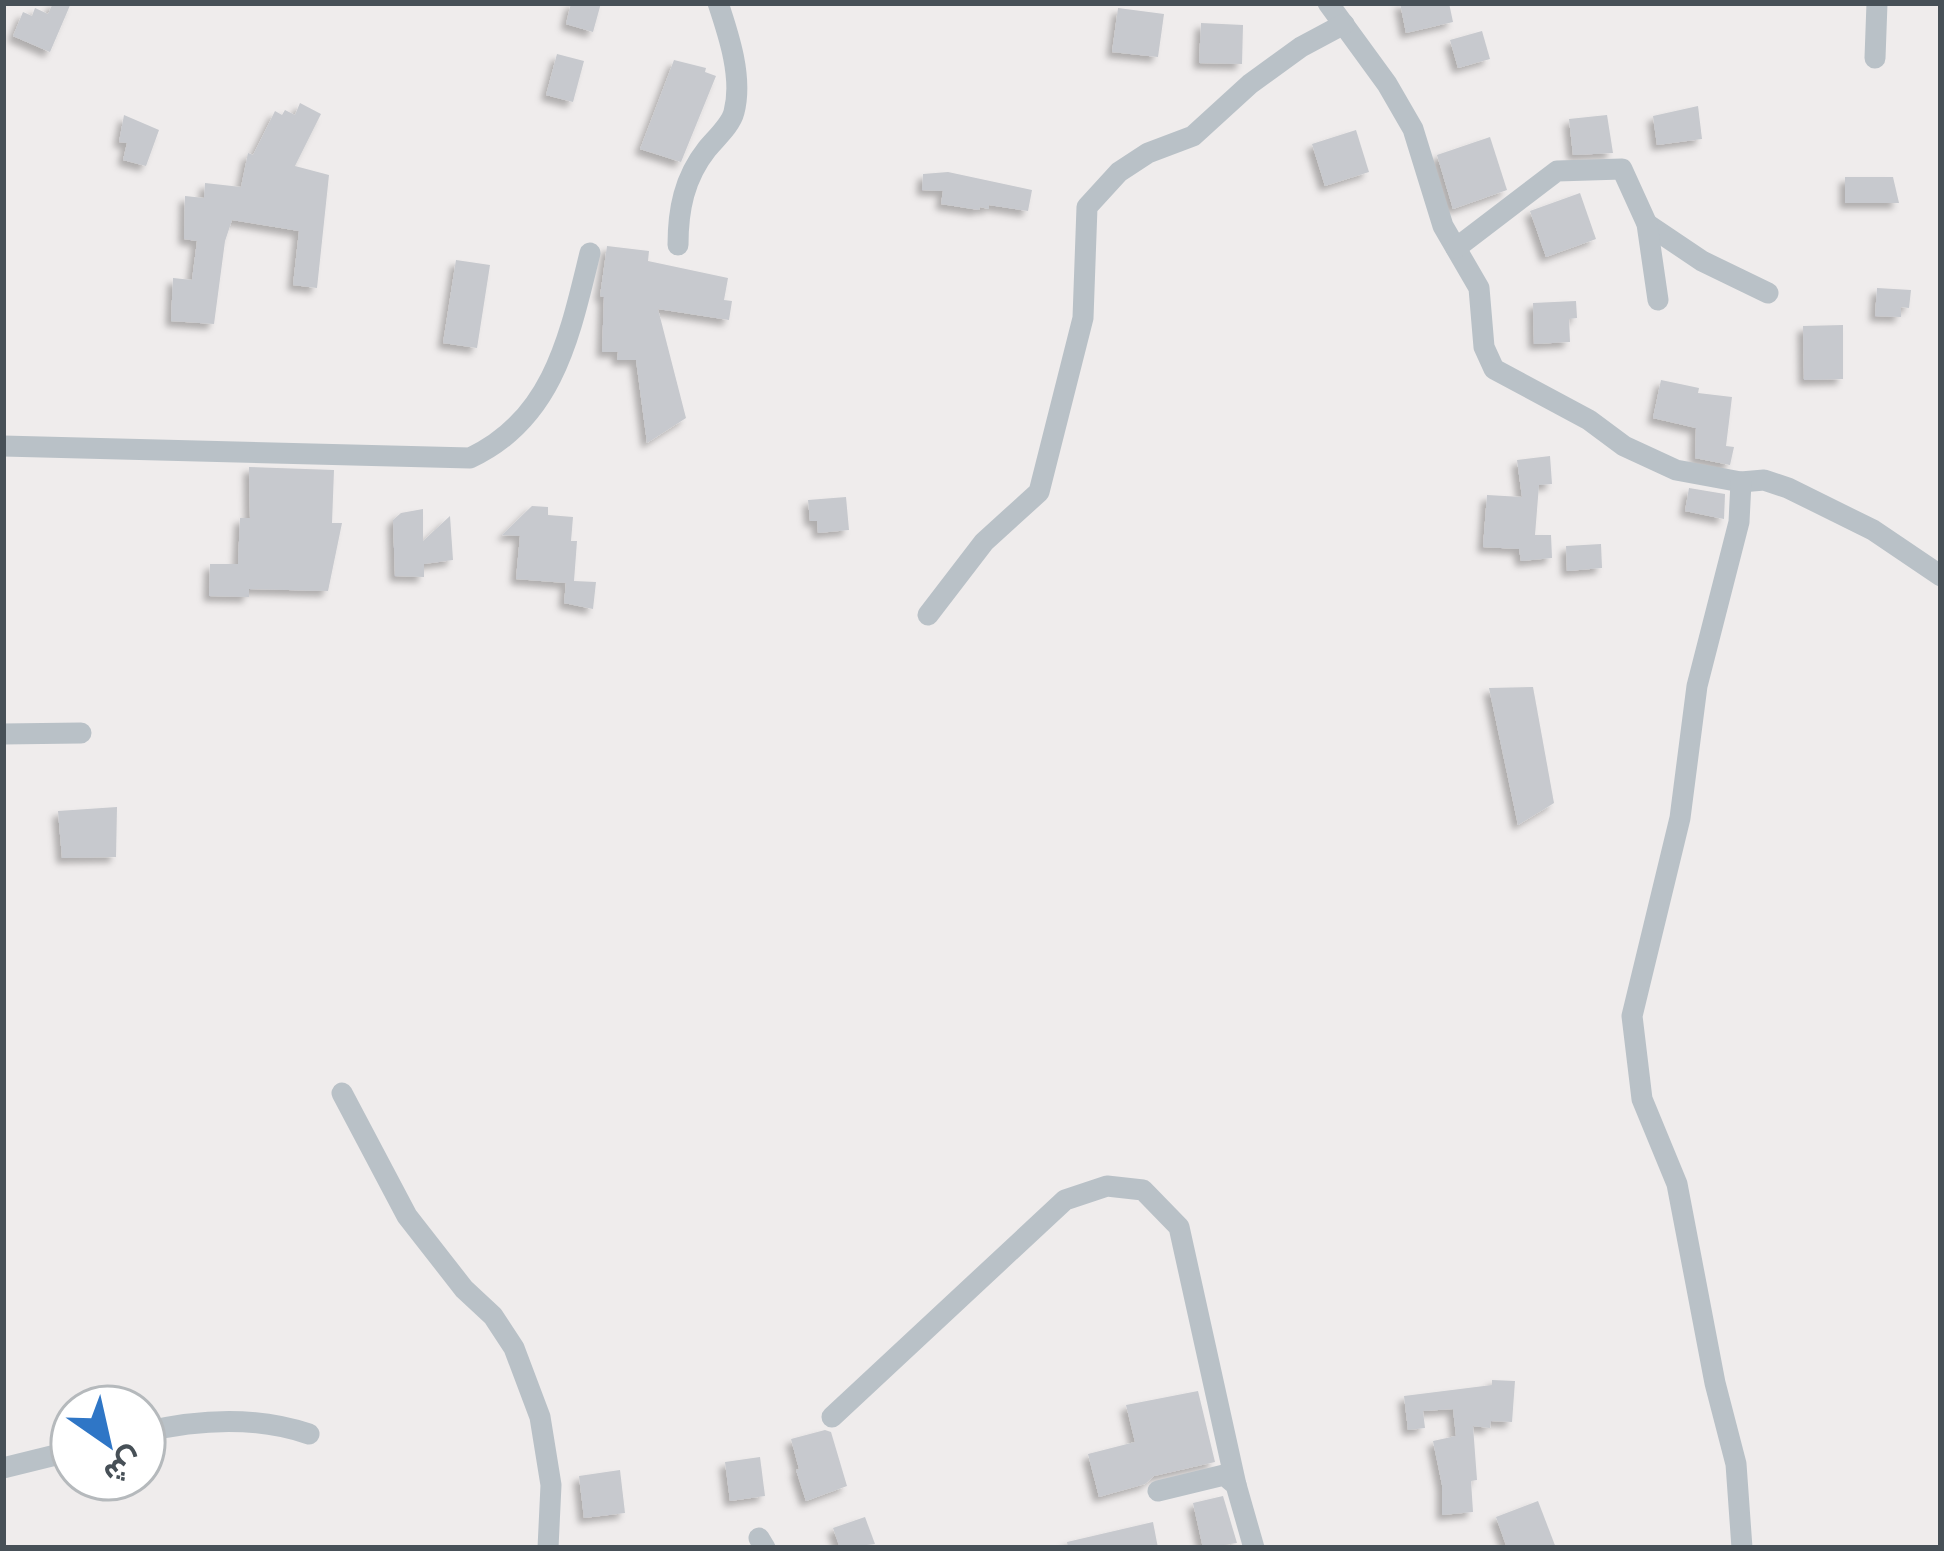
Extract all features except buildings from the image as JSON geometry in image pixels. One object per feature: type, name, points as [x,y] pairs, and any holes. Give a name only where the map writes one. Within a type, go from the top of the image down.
[{"type":"street","points":[[678,245],[678,214],[687,183],[697,162],[734,117],[730,40],[718,3]]},
{"type":"street","points":[[1328,3],[1413,129],[1443,226],[1479,288],[1484,347],[1494,369],[1676,470],[1741,482],[1764,480],[1788,488],[1874,530],[1941,576]]},
{"type":"street","points":[[1874,58],[1877,3]]},
{"type":"street","points":[[928,615],[984,542],[1039,492],[1083,318],[1087,207],[1119,172],[1148,153],[1193,136],[1250,84],[1300,47],[1344,24]]},
{"type":"street","points":[[1456,248],[1557,171],[1622,169],[1647,224],[1658,300]]},
{"type":"street","points":[[1647,224],[1702,261],[1768,292]]},
{"type":"street","points":[[3,446],[470,458],[514,432],[547,391],[569,337],[590,253]]},
{"type":"street","points":[[1741,482],[1738,522],[1697,686],[1680,818],[1632,1016],[1642,1099],[1677,1184],[1715,1383],[1736,1464],[1742,1548]]},
{"type":"street","points":[[3,734],[81,733]]},
{"type":"street","points":[[342,1093],[406,1216],[464,1289],[494,1316],[514,1348],[543,1440],[550,1485],[548,1548]]},
{"type":"street","points":[[832,1417],[1065,1200],[1107,1186],[1143,1190],[1179,1227],[1254,1548]]},
{"type":"street","points":[[168,1428],[213,1421],[274,1422],[310,1433]]},
{"type":"street","points":[[3,1468],[48,1457]]},
{"type":"street","points":[[1158,1491],[1224,1475],[1236,1485]]}]
